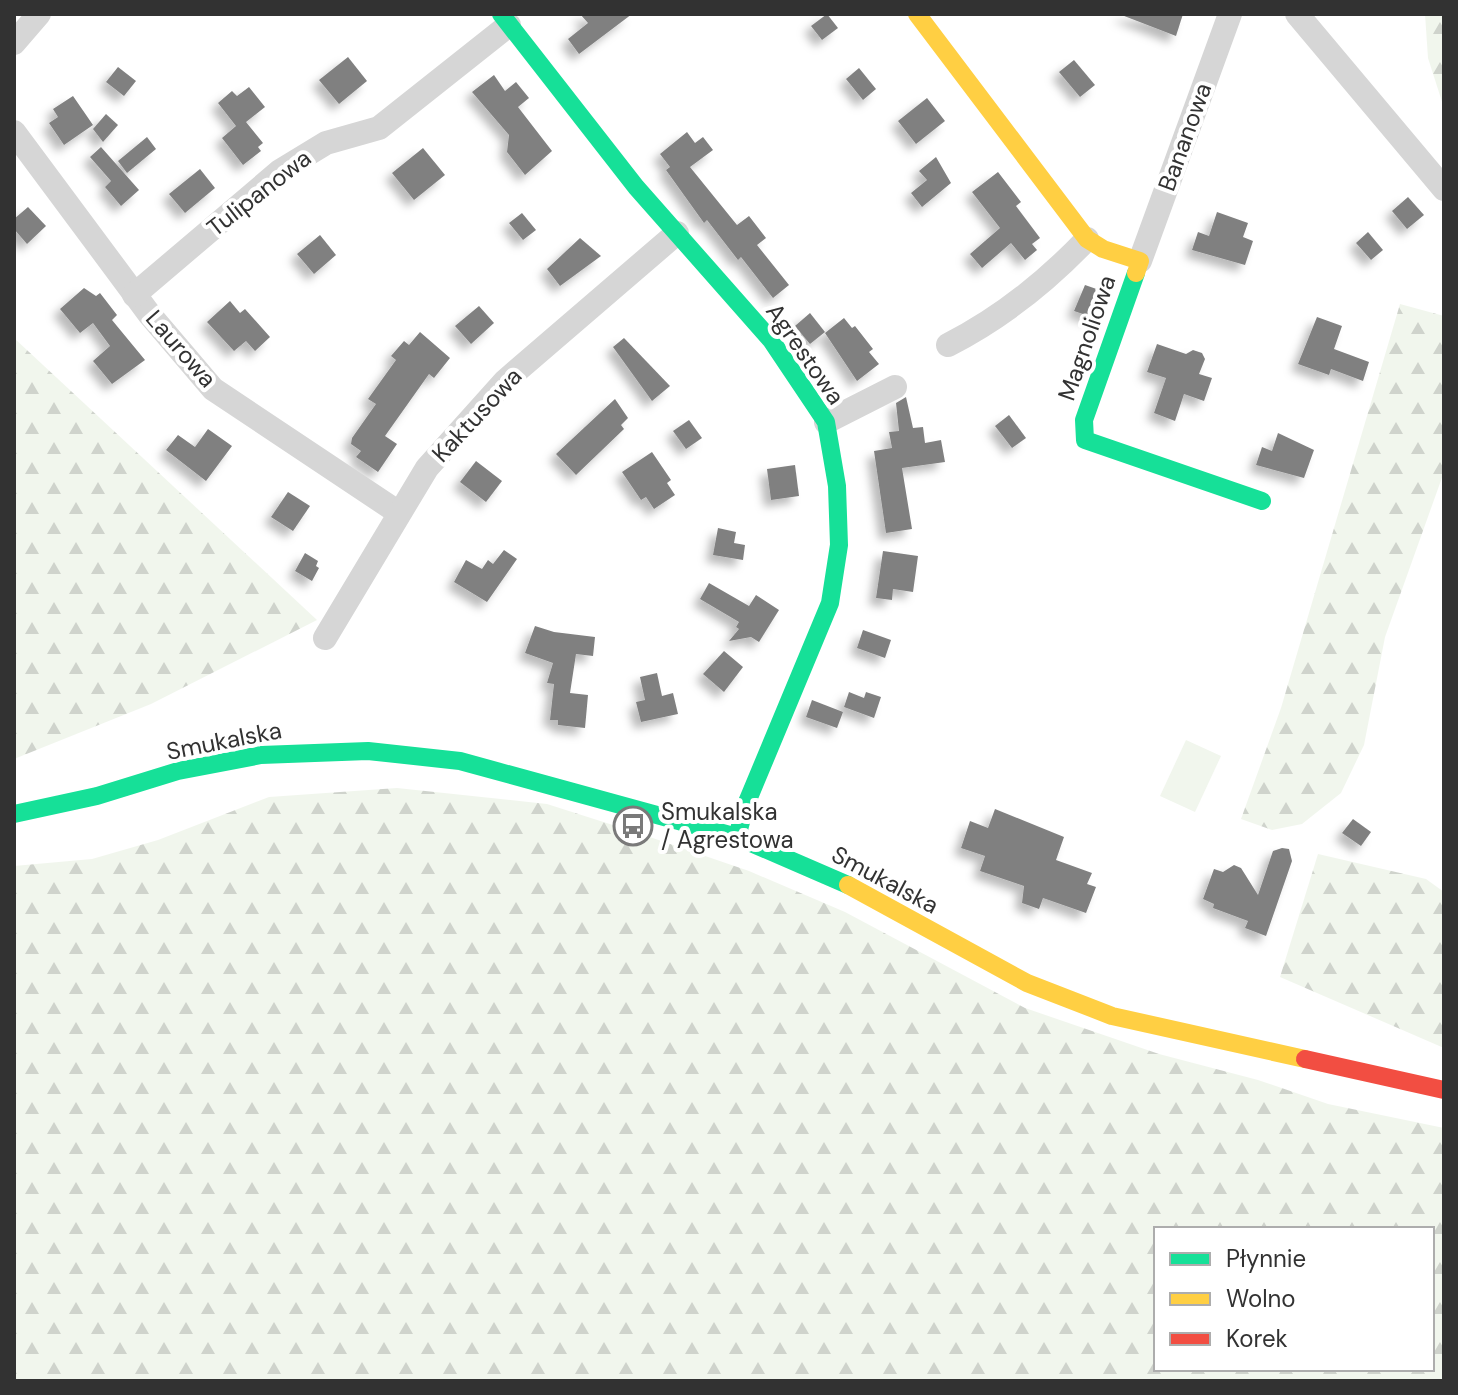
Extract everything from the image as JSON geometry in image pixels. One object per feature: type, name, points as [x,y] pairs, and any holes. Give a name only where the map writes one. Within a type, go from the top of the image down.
[{"type":"street","points":[[14,43],[39,14]]},
{"type":"street","name":"Magnoliowa","points":[[917,14],[1087,239],[1103,249],[1140,261],[1084,420],[1085,440],[1262,501]]},
{"type":"street","name":"Bananowa","points":[[1140,261],[1230,14]]},
{"type":"street","points":[[1297,14],[1444,189]]},
{"type":"street","name":"Agrestowa","points":[[505,19],[636,187],[771,340],[826,422],[837,486],[839,545],[830,603],[745,807],[737,837]]},
{"type":"street","name":"Tulipanowa","points":[[134,295],[280,171],[326,143],[379,128],[505,19]]},
{"type":"street","name":"Laurowa","points":[[14,132],[134,295],[213,389],[399,513]]},
{"type":"street","name":"Kaktusowa","points":[[325,638],[427,468],[505,381],[677,233]]},
{"type":"street","points":[[948,345],[1064,263],[1087,239]]},
{"type":"street","points":[[826,422],[895,387]]},
{"type":"street","name":"Smukalska","points":[[14,814],[84,800],[233,759],[299,751],[368,751],[428,756],[492,768],[737,837],[856,889],[1027,983],[1112,1016],[1444,1090]]},
{"type":"green space","points":[[1425,14],[1444,14],[1444,108],[1428,58]]},
{"type":"green space","points":[[1400,304],[1444,316],[1444,472],[1385,637],[1364,745],[1341,793],[1302,824],[1272,830],[1241,819],[1281,708]]},
{"type":"green space","points":[[14,338],[317,620],[151,704],[14,759]]},
{"type":"green space","points":[[1186,740],[1221,756],[1195,812],[1160,796]]},
{"type":"green space","points":[[397,788],[547,804],[749,871],[845,912],[1025,1008],[1159,1054],[1258,1080],[1328,1104],[1444,1128],[1444,1381],[14,1381],[14,866],[92,859],[158,840],[269,797]]},
{"type":"green space","points":[[1318,854],[1426,879],[1444,892],[1444,1048],[1280,977]]},
{"type":"building","points":[[580,14],[632,14],[579,54],[568,39],[588,23]]},
{"type":"building","points":[[827,14],[838,28],[822,40],[811,26]]},
{"type":"building","points":[[1119,14],[1183,14],[1176,36]]},
{"type":"building","points":[[348,57],[367,81],[339,104],[319,80]]},
{"type":"building","points":[[1074,60],[1095,85],[1080,97],[1059,72]]},
{"type":"building","points":[[118,67],[136,81],[124,96],[106,82]]},
{"type":"building","points":[[859,68],[876,89],[863,100],[846,79]]},
{"type":"building","points":[[494,75],[505,91],[516,82],[529,98],[518,107],[552,151],[525,175],[507,152],[509,135],[472,92]]},
{"type":"building","points":[[249,87],[265,107],[246,122],[263,143],[258,147],[261,151],[243,165],[222,138],[236,126],[218,103],[232,91],[237,96]]},
{"type":"building","points":[[73,96],[93,125],[64,145],[49,123],[58,117],[53,109]]},
{"type":"building","points":[[927,98],[945,121],[916,144],[898,121]]},
{"type":"building","points":[[106,114],[118,125],[103,142],[93,129]]},
{"type":"building","points":[[687,132],[695,143],[703,137],[713,150],[690,167],[737,225],[749,216],[766,238],[757,245],[789,285],[773,298],[707,220],[704,223],[666,170],[670,167],[660,154]]},
{"type":"building","points":[[147,137],[156,149],[127,173],[118,161]]},
{"type":"building","points":[[101,147],[139,190],[121,206],[105,187],[111,181],[90,157]]},
{"type":"building","points":[[423,148],[445,175],[414,200],[392,173]]},
{"type":"building","points":[[936,157],[951,183],[922,207],[911,193],[927,180],[919,171]]},
{"type":"building","points":[[200,169],[215,188],[185,213],[169,194]]},
{"type":"building","points":[[998,172],[1021,202],[1016,206],[1040,238],[1032,244],[1037,250],[1025,260],[1011,243],[982,268],[970,254],[1000,228],[972,192]]},
{"type":"building","points":[[1408,197],[1424,215],[1407,229],[1392,211]]},
{"type":"building","points":[[28,207],[46,226],[27,244],[14,229],[14,219]]},
{"type":"building","points":[[1217,212],[1248,223],[1243,237],[1253,241],[1245,265],[1192,250],[1198,232],[1209,236]]},
{"type":"building","points":[[522,213],[536,230],[523,240],[509,223]]},
{"type":"building","points":[[1368,232],[1383,250],[1371,260],[1356,243]]},
{"type":"building","points":[[320,235],[336,255],[314,274],[297,254]]},
{"type":"building","points":[[580,238],[601,256],[560,286],[547,269]]},
{"type":"building","points":[[1085,285],[1108,293],[1095,318],[1074,311]]},
{"type":"building","points":[[84,288],[96,296],[100,293],[117,315],[112,320],[145,360],[112,384],[93,361],[110,346],[93,323],[80,333],[60,309]]},
{"type":"building","points":[[230,301],[240,313],[245,309],[270,337],[255,351],[246,341],[234,351],[207,322]]},
{"type":"building","points":[[479,306],[494,323],[471,344],[455,326]]},
{"type":"building","points":[[810,313],[825,332],[810,344],[795,326]]},
{"type":"building","points":[[1317,317],[1342,326],[1334,349],[1369,362],[1363,381],[1331,369],[1329,375],[1298,364]]},
{"type":"building","points":[[844,318],[852,328],[855,326],[873,349],[869,352],[879,364],[857,381],[825,333]]},
{"type":"building","points":[[420,332],[450,358],[434,378],[429,374],[385,436],[397,444],[378,472],[356,457],[361,451],[351,444],[352,438],[376,404],[368,399],[396,360],[391,356],[404,341],[409,345]]},
{"type":"building","points":[[624,338],[670,386],[652,401],[613,347]]},
{"type":"building","points":[[1157,344],[1186,354],[1193,350],[1202,353],[1205,359],[1199,374],[1212,378],[1204,401],[1184,394],[1175,421],[1154,413],[1166,378],[1147,372]]},
{"type":"building","points":[[906,397],[913,428],[923,427],[925,443],[941,440],[945,462],[902,468],[912,529],[886,533],[874,451],[892,448],[889,432],[899,431],[896,403]]},
{"type":"building","points":[[615,399],[628,418],[621,425],[624,429],[576,475],[556,454]]},
{"type":"building","points":[[1009,415],[1026,438],[1012,448],[995,426]]},
{"type":"building","points":[[689,420],[702,438],[686,449],[673,431]]},
{"type":"building","points":[[208,429],[232,446],[206,481],[166,450],[178,435],[195,447]]},
{"type":"building","points":[[1278,433],[1314,450],[1304,478],[1256,465],[1262,447],[1272,451]]},
{"type":"building","points":[[652,452],[671,480],[667,483],[675,495],[654,509],[646,497],[641,500],[622,472]]},
{"type":"building","points":[[476,461],[502,481],[486,502],[460,482]]},
{"type":"building","points":[[795,465],[799,496],[771,500],[767,469]]},
{"type":"building","points":[[288,492],[310,506],[293,531],[271,517]]},
{"type":"building","points":[[718,528],[736,532],[734,543],[745,545],[743,560],[713,555]]},
{"type":"building","points":[[504,550],[517,559],[487,602],[454,582],[466,560],[482,569],[488,560],[493,564]]},
{"type":"building","points":[[883,551],[918,556],[913,592],[893,589],[892,600],[876,598]]},
{"type":"building","points":[[305,553],[318,561],[316,566],[319,568],[312,581],[295,571]]},
{"type":"building","points":[[709,583],[749,606],[756,595],[779,610],[759,642],[751,637],[729,641],[739,629],[736,627],[739,622],[700,599]]},
{"type":"building","points":[[535,626],[554,632],[595,637],[593,656],[576,654],[570,693],[588,695],[585,728],[558,725],[558,720],[550,720],[554,684],[547,683],[553,663],[525,653]]},
{"type":"building","points":[[863,630],[891,640],[885,658],[857,648]]},
{"type":"building","points":[[724,651],[743,667],[724,692],[703,674]]},
{"type":"building","points":[[657,673],[662,696],[673,693],[678,714],[641,722],[636,702],[645,700],[640,677]]},
{"type":"building","points":[[849,692],[864,698],[866,692],[881,697],[874,718],[844,707]]},
{"type":"building","points":[[812,700],[843,712],[837,728],[806,717]]},
{"type":"building","points":[[995,809],[1064,837],[1056,860],[1092,873],[1087,884],[1096,887],[1086,913],[1043,898],[1039,909],[1022,903],[1024,886],[980,871],[985,856],[961,848],[970,821],[988,828]]},
{"type":"building","points":[[1353,819],[1371,832],[1361,846],[1342,833]]},
{"type":"building","points":[[1289,849],[1292,861],[1266,936],[1245,928],[1248,921],[1213,908],[1214,904],[1203,899],[1214,869],[1223,872],[1234,865],[1241,868],[1258,895],[1273,851]]},
{"type":"traffic: fast","points":[[501,14],[636,187],[771,340],[826,422],[837,486],[839,545],[830,603],[745,807],[737,837]]},
{"type":"traffic: fast","points":[[1136,273],[1084,420],[1085,440],[1262,501]]},
{"type":"traffic: fast","points":[[14,814],[97,796],[178,771],[261,755],[368,751],[460,761],[737,837],[848,885]]},
{"type":"traffic: slow","points":[[917,14],[1087,239],[1103,249],[1140,261],[1136,273]]},
{"type":"traffic: slow","points":[[848,885],[1027,983],[1112,1016],[1305,1059]]},
{"type":"traffic: jam","points":[[1305,1059],[1444,1090]]},
{"type":"place","name":"Smukalska / Agrestowa","points":[[633,826]]}]
